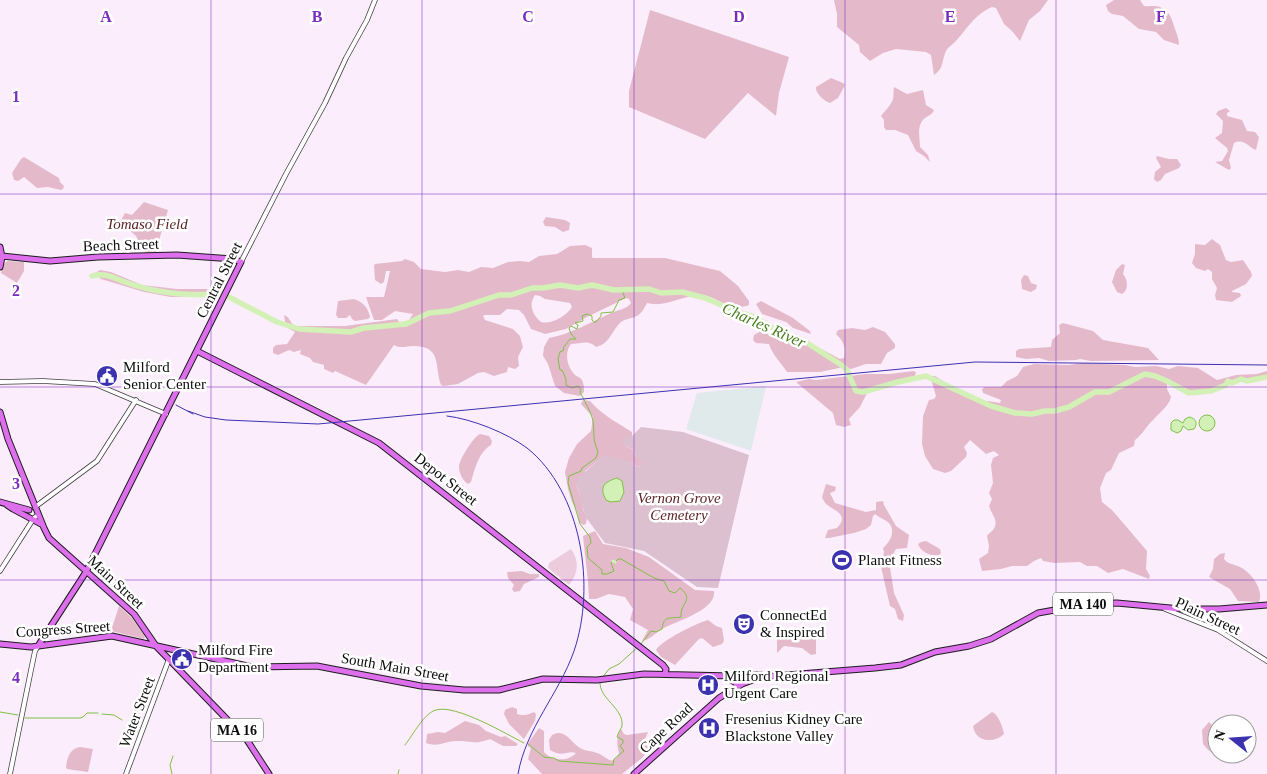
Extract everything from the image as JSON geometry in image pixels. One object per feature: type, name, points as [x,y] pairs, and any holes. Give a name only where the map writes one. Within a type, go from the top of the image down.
[{"type":"main road","points":[[0,247],[2,256],[0,267]]},
{"type":"main road","name":"Beach Street","points":[[2,256],[56,261],[177,255],[233,259],[241,262]]},
{"type":"main road","name":"Central Street","points":[[38,646],[86,572],[241,262]]},
{"type":"main road","name":"Depot Street","points":[[197,351],[377,442],[673,674]]},
{"type":"main road","name":"Main Street","points":[[0,412],[42,525],[52,540],[134,614],[156,646],[247,740],[269,774]]},
{"type":"main road","points":[[0,502],[42,525]]},
{"type":"main road","points":[[7,505],[29,510]]},
{"type":"main road","points":[[18,512],[24,513],[35,507]]},
{"type":"main road","name":"MA 140","points":[[740,685],[766,676],[875,668],[901,664],[935,652],[969,646],[991,638],[1038,614],[1088,604],[1110,602],[1165,609],[1220,609],[1267,605]]},
{"type":"main road","name":"Congress Street","points":[[0,644],[38,646],[108,636],[156,646]]},
{"type":"main road","name":"South Main Street","points":[[156,646],[252,667],[318,666],[441,689],[497,690],[543,679],[601,679],[641,674],[730,677],[740,685]]},
{"type":"main road","points":[[658,661],[663,674]]},
{"type":"main road","points":[[663,674],[666,669],[664,666]]},
{"type":"main road","points":[[725,693],[730,684],[730,677],[766,676]]},
{"type":"main road","name":"Cape Road","points":[[634,774],[701,712],[725,693],[740,685]]},
{"type":"street","name":"Central Street","points":[[241,262],[325,103],[346,58],[367,20],[375,0]]},
{"type":"street","points":[[0,382],[38,381],[95,384],[166,414]]},
{"type":"street","points":[[35,507],[98,460],[136,400]]},
{"type":"street","points":[[0,571],[38,514]]},
{"type":"street","name":"Plain Street","points":[[1165,609],[1218,630],[1267,662]]},
{"type":"street","points":[[10,774],[35,651],[38,646]]},
{"type":"street","name":"Water Street","points":[[126,774],[169,658]]},
{"type":"shaded area","points":[[766,386],[751,451],[686,429],[697,393]]},
{"type":"shaded area","points":[[1207,415],[1215,423],[1207,431],[1199,423]]},
{"type":"shaded area","points":[[1189,417],[1196,421],[1194,429],[1188,430],[1183,426],[1181,431],[1177,433],[1171,430],[1171,423],[1174,420],[1183,423]]},
{"type":"shaded area","points":[[617,478],[622,481],[624,492],[620,501],[611,502],[606,500],[603,488],[606,483]]},
{"type":"shaded area","points":[[571,549],[576,558],[577,567],[569,585],[548,568],[549,563]]},
{"type":"green space","points":[[834,0],[1048,0],[1040,11],[1029,20],[1020,41],[1004,24],[996,8],[992,7],[986,10],[948,48],[941,67],[934,75],[931,55],[926,52],[896,49],[883,53],[870,61],[860,52],[859,45],[837,27]]},
{"type":"green space","points":[[1114,0],[1140,0],[1144,6],[1158,6],[1164,9],[1172,19],[1179,45],[1164,40],[1156,32],[1139,29],[1123,16],[1112,14],[1108,11],[1106,5]]},
{"type":"green space","points":[[650,10],[789,57],[779,93],[776,116],[748,93],[705,139],[629,107],[629,91]]},
{"type":"green space","points":[[831,78],[845,85],[838,98],[830,103],[820,96],[816,87]]},
{"type":"green space","points":[[894,87],[907,94],[923,90],[926,105],[934,110],[922,121],[919,132],[920,147],[928,155],[930,162],[916,151],[908,135],[895,130],[886,130],[884,127],[884,120],[881,116],[892,101]]},
{"type":"green space","points":[[1226,108],[1230,111],[1227,113],[1227,116],[1242,120],[1247,131],[1255,132],[1259,137],[1256,150],[1243,142],[1234,143],[1229,160],[1231,168],[1229,170],[1215,162],[1222,161],[1228,151],[1215,138],[1222,133],[1223,121],[1216,114],[1218,111]]},
{"type":"green space","points":[[1157,156],[1177,159],[1181,165],[1179,168],[1165,174],[1157,182],[1154,179],[1155,172],[1161,167],[1156,158]]},
{"type":"green space","points":[[24,157],[59,178],[64,186],[63,189],[37,188],[24,177],[18,181],[14,180],[12,173]]},
{"type":"green space","name":"Tomaso Field","points":[[144,202],[168,210],[155,254],[145,253],[136,236],[120,222],[125,213],[132,215]]},
{"type":"green space","points":[[546,217],[565,220],[570,223],[569,230],[563,232],[555,227],[545,226],[543,222]]},
{"type":"green space","points":[[1212,239],[1220,245],[1226,260],[1231,262],[1243,260],[1251,272],[1252,276],[1246,284],[1232,291],[1240,293],[1241,296],[1232,302],[1216,300],[1217,288],[1212,279],[1212,272],[1208,269],[1205,271],[1196,268],[1192,263],[1195,254],[1195,244],[1205,245]]},
{"type":"green space","points":[[585,245],[592,248],[593,258],[665,258],[720,271],[738,286],[749,301],[749,305],[734,307],[701,295],[661,304],[647,303],[640,314],[619,324],[607,341],[600,346],[596,347],[590,343],[571,344],[567,360],[572,372],[583,382],[584,392],[580,396],[564,393],[555,386],[548,364],[543,356],[544,347],[549,338],[573,331],[627,307],[631,303],[629,299],[626,298],[566,329],[545,334],[531,329],[524,315],[519,310],[507,309],[500,315],[485,315],[483,316],[485,320],[513,329],[520,336],[523,347],[518,357],[519,366],[515,369],[508,367],[507,372],[494,376],[484,372],[478,373],[458,384],[441,385],[436,359],[429,350],[423,347],[401,347],[394,345],[366,385],[335,371],[333,373],[324,369],[324,365],[313,362],[310,358],[300,354],[301,350],[294,352],[289,350],[278,355],[273,353],[273,348],[276,345],[287,344],[295,332],[286,327],[284,315],[296,326],[345,326],[397,319],[400,323],[409,320],[413,314],[395,311],[382,320],[374,320],[366,297],[384,297],[390,271],[386,271],[384,282],[381,284],[375,280],[375,264],[405,259],[414,262],[421,269],[469,272],[481,267],[493,268],[508,262],[529,262],[539,256],[557,254],[570,246]],"holes":[[[535,295],[545,299],[570,303],[572,307],[559,319],[545,323],[541,322],[534,313],[532,306]]]},
{"type":"green space","points":[[7,261],[24,262],[24,271],[17,283],[1,273]]},
{"type":"green space","points":[[1122,264],[1125,265],[1123,274],[1127,285],[1126,290],[1122,294],[1117,292],[1112,282],[1116,270]]},
{"type":"green space","points":[[100,270],[111,272],[142,285],[177,289],[211,289],[213,293],[223,292],[220,296],[171,297],[144,292],[101,279],[95,273]]},
{"type":"green space","points":[[1024,275],[1028,276],[1031,283],[1037,285],[1036,289],[1031,292],[1022,289],[1021,280]]},
{"type":"green space","points":[[354,299],[365,305],[370,317],[355,321],[350,315],[346,318],[338,318],[336,315],[338,301]]},
{"type":"green space","points":[[761,301],[793,318],[810,331],[811,334],[793,328],[786,322],[762,314],[756,304]]},
{"type":"green space","points":[[1063,323],[1093,331],[1103,340],[1148,348],[1159,360],[1091,361],[1080,359],[1049,361],[1039,358],[1026,359],[1016,357],[1016,351],[1019,349],[1051,347],[1052,340],[1060,333],[1059,325]]},
{"type":"green space","points":[[873,327],[885,332],[895,344],[895,348],[887,353],[881,364],[866,364],[851,369],[844,367],[820,372],[787,372],[774,355],[769,344],[756,343],[753,340],[754,335],[761,331],[792,342],[796,341],[799,337],[840,359],[844,358],[845,351],[843,342],[836,334],[838,330],[852,328],[865,330]]},
{"type":"green space","points":[[1082,363],[1135,367],[1156,366],[1169,369],[1178,366],[1198,368],[1217,380],[1236,375],[1257,374],[1267,371],[1267,379],[1238,380],[1194,393],[1167,384],[1171,397],[1164,409],[1135,440],[1134,446],[1119,453],[1111,470],[1106,473],[1100,488],[1102,502],[1112,510],[1147,551],[1146,569],[1150,576],[1149,579],[1123,569],[1108,573],[1097,566],[1087,566],[1080,562],[1054,563],[1043,561],[1041,558],[1027,566],[1012,566],[982,571],[979,559],[988,553],[987,536],[996,524],[989,506],[992,499],[989,493],[993,483],[991,465],[993,458],[999,455],[994,451],[986,454],[970,440],[964,447],[967,453],[966,457],[951,471],[945,473],[933,469],[925,456],[922,444],[923,416],[929,400],[934,399],[936,396],[930,376],[935,376],[952,387],[984,402],[1000,403],[1001,400],[983,393],[982,389],[985,387],[1001,387],[1007,381],[1017,376],[1023,367],[1034,364],[1069,365]]},
{"type":"green space","points":[[916,372],[915,376],[892,381],[868,391],[860,407],[849,419],[851,425],[844,427],[836,425],[833,413],[796,382],[809,379],[816,380]]},
{"type":"green space","points":[[583,400],[590,401],[605,415],[632,432],[632,436],[626,436],[625,446],[632,449],[635,455],[643,462],[638,467],[630,462],[601,458],[585,471],[576,486],[587,517],[586,524],[583,525],[579,522],[577,511],[572,502],[565,472],[569,458],[577,444],[591,431],[593,417],[581,404]]},
{"type":"green space","name":"Vernon Grove Cemetery","points":[[641,427],[683,432],[749,455],[718,588],[697,587],[644,551],[605,543],[587,519],[576,486],[578,478],[604,455],[630,462],[638,467],[641,466],[642,462],[632,449],[625,446],[622,442],[624,436],[632,436]]},
{"type":"green space","points":[[480,434],[489,436],[492,441],[491,445],[480,457],[471,482],[468,484],[464,481],[459,469],[460,464],[470,444]]},
{"type":"green space","points":[[826,484],[836,487],[835,491],[830,493],[835,503],[866,512],[876,510],[876,502],[883,501],[896,526],[909,535],[907,548],[896,549],[889,561],[894,593],[904,615],[903,621],[898,619],[895,609],[890,606],[881,567],[883,548],[888,543],[892,533],[891,526],[875,514],[871,525],[866,529],[825,538],[828,530],[837,528],[842,519],[839,513],[826,504],[822,497]]},
{"type":"green space","points":[[595,531],[603,544],[626,548],[649,557],[695,590],[714,591],[713,598],[703,609],[642,641],[648,630],[630,620],[633,609],[625,597],[609,594],[596,599],[589,599],[583,536]]},
{"type":"green space","points":[[926,541],[940,549],[941,553],[939,555],[930,555],[924,552],[918,544]]},
{"type":"green space","points":[[1225,553],[1224,559],[1226,561],[1242,568],[1253,578],[1260,592],[1259,602],[1238,601],[1230,589],[1209,577],[1213,569],[1214,559],[1220,554]]},
{"type":"green space","points":[[522,571],[530,574],[539,574],[539,577],[524,584],[520,591],[514,592],[512,589],[514,585],[508,578],[507,572]]},
{"type":"green space","points":[[119,606],[131,617],[145,636],[144,639],[111,631]]},
{"type":"green space","points":[[708,620],[722,628],[724,641],[722,644],[713,647],[702,638],[699,639],[675,665],[661,657],[656,650],[672,637]]},
{"type":"green space","points":[[811,627],[816,632],[816,654],[811,655],[802,648],[784,646],[777,653],[778,637],[802,637],[809,632]]},
{"type":"green space","points":[[512,707],[517,709],[517,714],[526,715],[534,712],[536,714],[535,721],[524,739],[509,724],[504,714],[505,710]]},
{"type":"green space","points":[[992,712],[998,718],[1004,734],[995,739],[986,740],[977,735],[973,726]]},
{"type":"green space","points":[[465,721],[479,725],[486,731],[501,737],[505,736],[518,744],[516,746],[503,746],[490,739],[477,742],[454,741],[435,745],[426,743],[427,734],[445,733]]},
{"type":"green space","points":[[1207,724],[1207,748],[1203,744],[1202,730]]},
{"type":"green space","points":[[539,728],[544,731],[544,752],[556,759],[569,758],[576,753],[562,754],[550,750],[549,740],[552,735],[557,733],[568,737],[578,747],[601,754],[609,760],[614,760],[619,753],[617,741],[621,729],[627,735],[648,732],[645,739],[649,749],[642,758],[622,774],[542,774],[528,759],[531,748],[528,746],[528,743]]},
{"type":"green space","points":[[80,747],[93,749],[88,772],[67,769],[66,767],[71,751]]},
{"type":"waterway","name":"Charles River","points":[[92,276],[109,276],[161,292],[197,295],[222,294]]},
{"type":"waterway","name":"Charles River","points":[[229,297],[277,322],[299,329],[351,332],[364,328],[406,324],[429,313],[450,311],[499,295],[511,295],[532,288],[560,285],[578,288],[592,285],[614,290],[649,289],[661,293],[682,292],[705,298],[740,313],[755,317],[769,326],[804,341],[847,370],[856,391],[863,392],[926,376],[991,406],[1015,413],[1032,414],[1069,407],[1095,392],[1109,392],[1145,374],[1167,381],[1189,393],[1211,391],[1226,385],[1228,381],[1232,383],[1241,379],[1247,381],[1267,377]]},
{"type":"waterway","points":[[613,561],[611,563],[614,571],[602,574],[602,570],[588,558],[587,547],[591,543],[590,537],[580,524],[568,483],[569,476],[581,471],[582,468],[596,458],[598,452],[594,439],[592,418],[580,392],[581,390],[578,386],[572,388],[566,385],[566,379],[562,370],[560,370],[558,359],[560,352],[564,350],[563,348],[570,339],[576,339],[571,334],[569,328],[571,326],[577,329],[578,325],[575,323],[583,321],[582,316],[587,314],[592,316],[592,320],[596,322],[601,313],[613,312],[619,300],[625,298],[623,293],[626,290]]},
{"type":"waterway","points":[[615,562],[621,559],[654,578],[664,581],[669,591],[675,593],[680,588],[687,596],[681,617],[666,620],[662,629],[656,632],[651,631],[641,644]]},
{"type":"waterway","points":[[602,678],[609,669],[619,664],[638,647]]},
{"type":"waterway","points":[[528,744],[544,757],[554,758],[559,761],[613,765],[614,759],[624,751],[620,746],[623,740],[617,737],[622,726],[622,720],[616,709],[603,694],[600,682]]},
{"type":"waterway","points":[[405,745],[427,715],[436,710],[445,709],[468,715],[524,743]]},
{"type":"waterway","points":[[0,712],[18,715]]},
{"type":"waterway","points":[[25,718],[80,718],[87,713],[98,713]]},
{"type":"waterway","points":[[102,714],[114,715],[122,720]]},
{"type":"waterway","points":[[127,724],[138,732]]},
{"type":"waterway","points":[[172,774],[170,765],[173,756]]},
{"type":"waterway","points":[[398,774],[399,770]]},
{"type":"railway","points":[[188,411],[205,417],[226,420],[318,424],[975,362],[1267,365]]},
{"type":"railway","points":[[176,405],[193,414]]},
{"type":"railway","points":[[447,416],[489,427],[527,448],[546,467],[561,489],[572,515],[579,542],[584,598],[581,626],[568,667],[535,726],[522,757],[518,774]]},
{"type":"place","name":"Milford Senior Center","points":[[107,376]]},
{"type":"place","name":"Planet Fitness","points":[[842,560]]},
{"type":"place","name":"ConnectEd & Inspired","points":[[744,624]]},
{"type":"place","name":"Milford Fire Department","points":[[182,659]]},
{"type":"place","name":"Milford Regional Urgent Care","points":[[708,685]]},
{"type":"place","name":"Fresenius Kidney Care Blackstone Valley","points":[[709,728]]}]
